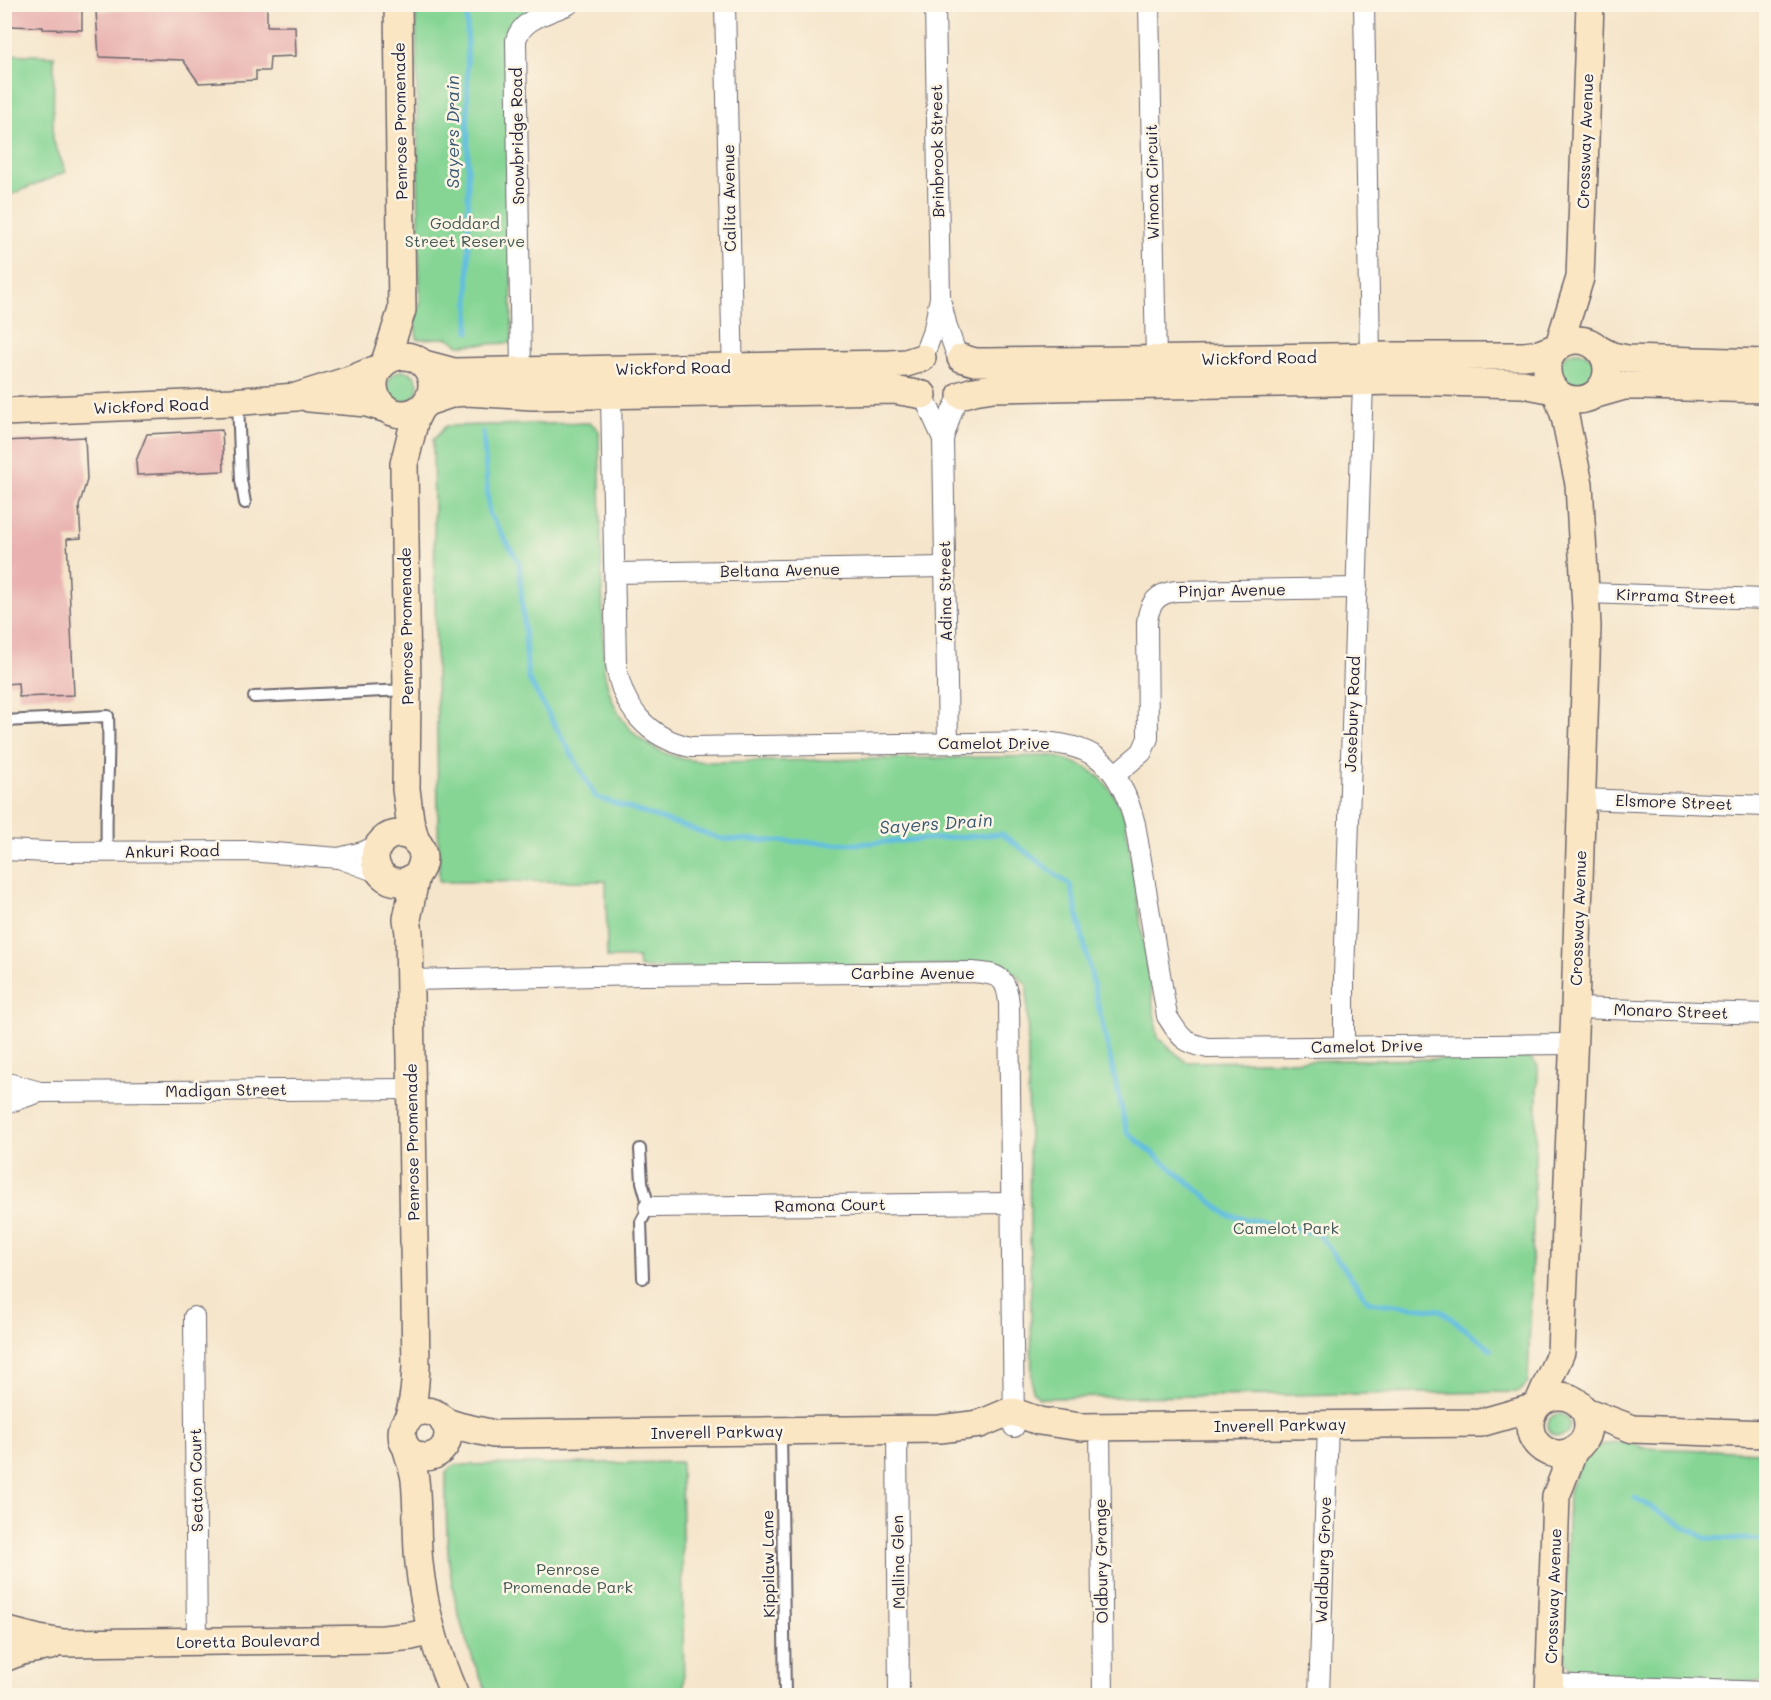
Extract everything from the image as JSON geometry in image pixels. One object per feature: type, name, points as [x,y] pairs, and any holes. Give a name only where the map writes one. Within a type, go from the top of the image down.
[{"type":"street","name":"Penrose Promenade","points":[[398,4],[402,310],[416,352],[423,363]]},
{"type":"street","name":"Snowbridge Road","points":[[521,371],[516,40],[519,30],[527,23],[569,4]]},
{"type":"street","name":"Calita Avenue","points":[[725,4],[733,380]]},
{"type":"street","name":"Brinbrook Street","points":[[935,4],[940,298],[947,327],[959,355]]},
{"type":"street","name":"Winona Circuit","points":[[1149,4],[1156,372]]},
{"type":"street","points":[[1364,4],[1370,356]]},
{"type":"street","name":"Crossway Avenue","points":[[1558,346],[1580,278],[1590,4]]},
{"type":"street","name":"Crossway Avenue","points":[[1580,278],[1598,348]]},
{"type":"street","name":"Brinbrook Street","points":[[922,358],[934,327],[940,298]]},
{"type":"street","name":"Penrose Promenade","points":[[382,365],[402,310]]},
{"type":"street","points":[[1767,363],[1626,359],[1612,356],[1589,342],[1572,340],[1558,346],[1550,356],[1546,370],[1555,392],[1566,399],[1576,401],[1624,386],[1767,389]]},
{"type":"street","name":"Wickford Road","points":[[960,396],[993,388],[1156,372],[1370,356],[1524,356],[1539,354],[1558,346]]},
{"type":"street","points":[[1596,394],[1604,384],[1607,373],[1606,361],[1598,348]]},
{"type":"street","points":[[939,350],[948,350],[959,355],[969,372],[966,388],[960,396],[950,402],[941,403],[923,396],[915,381],[917,365],[922,358],[939,350]]},
{"type":"street","name":"Wickford Road","points":[[959,355],[975,362],[1156,372],[1363,382],[1523,384],[1555,392]]},
{"type":"street","points":[[402,356],[412,357],[423,363],[432,381],[432,392],[424,406],[412,413],[400,414],[385,408],[374,389],[375,378],[382,365],[390,359],[402,356]]},
{"type":"street","name":"Wickford Road","points":[[424,406],[454,393],[532,396],[611,395],[906,363],[922,358]]},
{"type":"street","name":"Wickford Road","points":[[423,363],[454,372],[521,371],[733,380],[894,390],[923,396]]},
{"type":"street","name":"Wickford Road","points":[[296,397],[350,380],[382,365]]},
{"type":"street","name":"Josebury Road","points":[[1344,1046],[1363,382]]},
{"type":"street","name":"Crossway Avenue","points":[[1555,392],[1565,417],[1579,484],[1587,628],[1574,1044],[1561,1352],[1571,1382],[1584,1409]]},
{"type":"street","name":"Crossway Avenue","points":[[1579,484],[1587,418],[1596,394]]},
{"type":"street","name":"Camelot Drive","points":[[611,395],[616,664],[624,696],[637,716],[656,734],[691,747],[708,748],[1042,742],[1071,745],[1094,756],[1116,774],[1131,806],[1167,1016],[1180,1036],[1191,1044],[1208,1048],[1574,1044]]},
{"type":"street","name":"Adina Street","points":[[923,396],[943,439]]},
{"type":"street","name":"Adina Street","points":[[948,743],[943,439],[960,396]]},
{"type":"street","name":"Wickford Road","points":[[4,412],[238,402],[296,397],[351,401],[385,408]]},
{"type":"street","name":"Penrose Promenade","points":[[416,842],[410,820],[406,789],[404,464],[415,419],[424,406]]},
{"type":"street","name":"Penrose Promenade","points":[[385,408],[404,464]]},
{"type":"street","name":"Beltana Avenue","points":[[615,573],[945,567]]},
{"type":"street","name":"Pinjar Avenue","points":[[1116,774],[1142,752],[1148,738],[1147,622],[1150,607],[1159,597],[1176,591],[1357,588]]},
{"type":"street","name":"Kirrama Street","points":[[1586,593],[1767,599]]},
{"type":"street","name":"Penrose Promenade","points":[[382,842],[397,817],[406,789]]},
{"type":"street","name":"Elsmore Street","points":[[1582,799],[1767,806]]},
{"type":"street","points":[[398,834],[410,837],[416,842],[421,850],[423,861],[416,875],[400,882],[382,875],[376,866],[375,857],[382,842],[398,834]]},
{"type":"street","name":"Ankuri Road","points":[[339,858],[363,852],[382,842]]},
{"type":"street","name":"Ankuri Road","points":[[4,850],[107,852],[238,850],[339,858],[382,875]]},
{"type":"street","name":"Penrose Promenade","points":[[382,875],[407,919]]},
{"type":"street","name":"Penrose Promenade","points":[[408,1419],[414,1396],[416,1366],[407,919],[416,875]]},
{"type":"street","name":"Carbine Avenue","points":[[410,980],[656,974],[972,972],[993,975],[1004,982],[1009,1004],[1014,1420]]},
{"type":"street","name":"Monaro Street","points":[[1575,1008],[1767,1014]]},
{"type":"street","name":"Madigan Street","points":[[4,1082],[40,1092],[411,1089]]},
{"type":"street","name":"Madigan Street","points":[[4,1104],[40,1092]]},
{"type":"street","name":"Ramona Court","points":[[649,1207],[1012,1203]]},
{"type":"street","name":"Seaton Court","points":[[194,1317],[197,1642]]},
{"type":"street","name":"Crossway Avenue","points":[[1537,1406],[1561,1352]]},
{"type":"street","name":"Penrose Promenade","points":[[416,1366],[440,1418]]},
{"type":"street","points":[[1633,1430],[1584,1409],[1566,1397],[1556,1396],[1546,1399],[1537,1406],[1530,1420],[1531,1434],[1539,1447],[1557,1454],[1566,1454],[1601,1438],[1633,1430],[1767,1434]]},
{"type":"street","name":"Inverell Parkway","points":[[441,1450],[494,1434],[940,1429],[1014,1420],[1090,1427],[1480,1423],[1537,1406]]},
{"type":"street","points":[[1575,1449],[1583,1443],[1587,1435],[1588,1419],[1584,1409]]},
{"type":"street","points":[[417,1504],[447,1438],[446,1426],[440,1418],[425,1412],[412,1415],[402,1431],[415,1477],[419,1565],[432,1631],[455,1695]]},
{"type":"street","name":"Inverell Parkway","points":[[440,1418],[494,1434]]},
{"type":"street","name":"Inverell Parkway","points":[[1480,1423],[1515,1435],[1539,1447]]},
{"type":"street","name":"Waldburg Grove","points":[[1319,1695],[1328,1425]]},
{"type":"street","name":"Oldbury Grange","points":[[1090,1427],[1103,1695]]},
{"type":"street","name":"Mallina Glen","points":[[897,1429],[900,1695]]},
{"type":"street","name":"Crossway Avenue","points":[[1539,1447],[1556,1496]]},
{"type":"street","points":[[407,1449],[412,1454],[426,1457],[441,1450]]},
{"type":"street","name":"Crossway Avenue","points":[[1549,1690],[1556,1496],[1575,1449]]},
{"type":"street","points":[[4,1631],[8,1643],[4,1657]]},
{"type":"street","name":"Loretta Boulevard","points":[[4,1631],[64,1643],[384,1639],[432,1631]]},
{"type":"street","name":"Loretta Boulevard","points":[[4,1657],[64,1643]]},
{"type":"street","points":[[1549,1690],[1767,1692]]},
{"type":"lane","points":[[238,402],[241,480],[245,503]]},
{"type":"lane","points":[[254,697],[407,690]]},
{"type":"lane","points":[[4,721],[108,716],[107,852]]},
{"type":"lane","points":[[640,1149],[642,1182],[649,1207],[641,1222],[643,1278]]},
{"type":"lane","name":"Kippilaw Lane","points":[[781,1431],[785,1695]]},
{"type":"green space","name":"Goddard Street Reserve","points":[[416,5],[551,5],[518,19],[509,34],[512,343],[459,345],[449,338],[417,339],[414,314],[420,307]]},
{"type":"green space","points":[[5,54],[54,56],[53,140],[66,172],[5,197]]},
{"type":"green space","points":[[1577,352],[1590,357],[1595,370],[1590,383],[1577,388],[1564,383],[1559,370],[1564,357]]},
{"type":"green space","points":[[403,371],[414,375],[418,386],[414,397],[403,401],[392,397],[388,386],[392,375]]},
{"type":"green space","name":"Camelot Park","points":[[591,423],[599,431],[604,669],[616,708],[625,723],[652,747],[687,760],[708,762],[1052,756],[1079,764],[1106,784],[1125,819],[1158,1038],[1186,1062],[1530,1058],[1538,1066],[1528,1383],[1519,1392],[1039,1398],[1032,1391],[1027,985],[1005,964],[639,968],[638,958],[607,958],[606,881],[439,882],[433,440],[446,426]]},
{"type":"green space","points":[[1559,1414],[1567,1417],[1570,1425],[1567,1433],[1559,1436],[1551,1433],[1548,1425],[1551,1417]]},
{"type":"green space","points":[[1614,1442],[1632,1443],[1644,1448],[1766,1452],[1766,1682],[1587,1676],[1577,1673],[1570,1667],[1565,1658],[1564,1648],[1569,1491],[1583,1456],[1594,1447]]},
{"type":"green space","name":"Penrose Promenade Park","points":[[681,1462],[684,1695],[488,1695],[467,1643],[453,1589],[447,1542],[446,1473],[454,1465]]},
{"type":"building","points":[[7,4],[82,4],[82,30],[6,26]]},
{"type":"building","points":[[167,4],[267,4],[267,26],[295,26],[296,56],[270,57],[269,71],[256,71],[256,80],[199,83],[183,60],[99,57],[96,11],[167,8]]},
{"type":"building","points":[[222,430],[224,471],[137,475],[136,461],[147,434]]},
{"type":"building","points":[[85,437],[87,480],[79,506],[81,538],[67,539],[74,695],[19,697],[18,683],[4,684],[4,441]]},
{"type":"waterway","name":"Sayers Drain","points":[[467,4],[469,332]]},
{"type":"waterway","name":"Sayers Drain","points":[[483,432],[489,513],[519,562],[528,678],[596,797],[722,839],[856,844],[1002,834],[1071,886],[1127,1132],[1228,1215],[1319,1234],[1369,1302],[1440,1310],[1491,1349]]},
{"type":"waterway","name":"Sayers Drain","points":[[1635,1498],[1705,1538],[1766,1540]]}]
